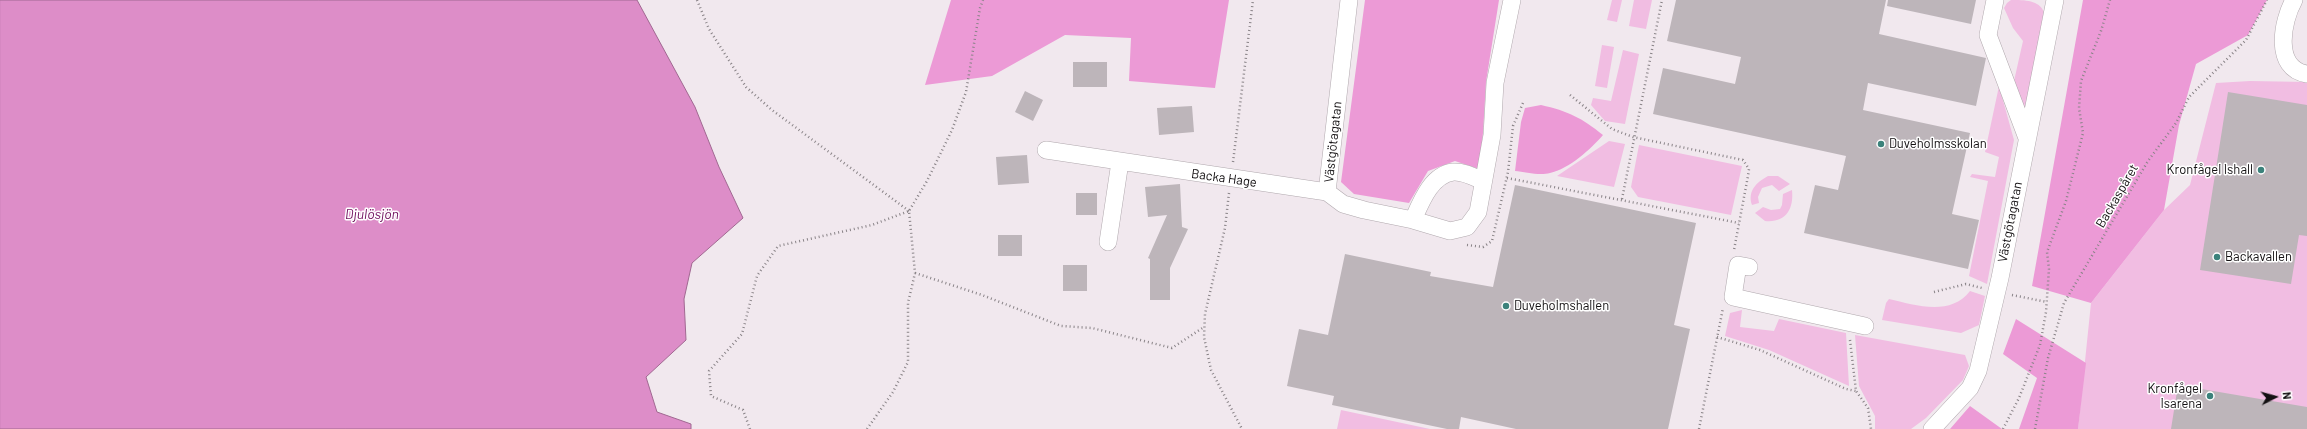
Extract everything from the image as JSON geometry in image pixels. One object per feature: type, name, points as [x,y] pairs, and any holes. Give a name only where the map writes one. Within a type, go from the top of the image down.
[{"type":"street","name":"Västgötagatan","points":[[1349,0],[1327,192],[1343,204],[1413,220],[1450,231],[1467,227],[1478,212],[1492,135],[1495,83],[1512,0]]},
{"type":"street","points":[[1995,0],[1988,35],[2027,138]]},
{"type":"street","name":"Västgötagatan","points":[[1932,429],[1970,388],[1978,371],[1996,292],[2055,0]]},
{"type":"street","points":[[2294,0],[2284,22],[2284,52],[2292,67],[2307,74]]},
{"type":"street","name":"Backa Hage","points":[[1046,150],[1231,179],[1327,192]]},
{"type":"street","points":[[1108,242],[1120,162]]},
{"type":"street","points":[[1413,220],[1430,186],[1442,176],[1453,172],[1464,174],[1483,181]]},
{"type":"street","points":[[1749,267],[1738,265],[1733,297],[1858,325]]},
{"type":"path","points":[[697,0],[709,29],[746,87],[772,110],[909,211]]},
{"type":"path","points":[[867,429],[893,392],[908,362],[908,303],[915,273],[909,211],[927,181],[952,130],[966,92],[980,8],[983,0]]},
{"type":"path","points":[[1242,429],[1211,370],[1206,351],[1204,327],[1205,314],[1225,228],[1252,0]]},
{"type":"path","points":[[1622,199],[1633,137],[1662,0]]},
{"type":"path","points":[[2003,429],[2019,398],[2040,345],[2047,302],[2049,270],[2047,252],[2066,200],[2083,133],[2079,108],[2081,81],[2101,31],[2110,0]]},
{"type":"path","name":"Backaspåret","points":[[2035,429],[2052,340],[2064,303],[2148,161],[2176,123],[2181,109],[2189,97],[2246,40],[2267,0]]},
{"type":"path","points":[[1570,94],[1612,129],[1633,137],[1743,160],[1749,169],[1733,254]]},
{"type":"path","points":[[1507,178],[1622,199],[1739,223]]},
{"type":"path","points":[[750,429],[743,410],[711,396],[709,371],[742,334],[757,276],[778,246],[872,225],[909,211]]},
{"type":"path","points":[[915,273],[982,295],[1061,326],[1092,328],[1172,348],[1204,327]]},
{"type":"path","points":[[1934,292],[1966,284],[1996,292],[2047,302]]},
{"type":"path","points":[[1699,429],[1723,307]]},
{"type":"path","points":[[1858,325],[1856,391],[1868,408],[1871,429]]},
{"type":"path","points":[[1717,337],[1753,347],[1846,389],[1856,391]]},
{"type":"shaded area","points":[[951,0],[1229,0],[1215,88],[1129,81],[1131,38],[1065,35],[992,76],[925,85]]},
{"type":"shaded area","points":[[1365,0],[1499,0],[1486,82],[1479,169],[1455,161],[1428,171],[1409,203],[1354,194],[1341,182]]},
{"type":"shaded area","points":[[1612,0],[1622,0],[1617,22],[1607,20]]},
{"type":"shaded area","points":[[1634,0],[1652,0],[1646,29],[1629,26]]},
{"type":"shaded area","points":[[2011,0],[2035,3],[2042,8],[2044,12],[2025,110],[2014,81],[2023,41],[2013,28],[2004,8]]},
{"type":"shaded area","points":[[2083,0],[2267,0],[2248,35],[2196,64],[2179,125],[2164,210],[2091,303],[2032,286]]},
{"type":"shaded area","points":[[1602,45],[1614,47],[1607,88],[1595,86]]},
{"type":"shaded area","points":[[1623,50],[1639,54],[1625,124],[1605,121],[1591,105],[1593,98],[1611,101]]},
{"type":"shaded area","name":"Backavallen","points":[[2250,81],[2307,82],[2307,429],[2078,429],[2091,303],[2164,210],[2190,185],[2216,83]]},
{"type":"shaded area","points":[[1999,86],[2014,140],[1987,284],[1969,276],[1988,181],[1970,177],[1972,174],[1995,177],[1999,157],[1985,152]]},
{"type":"shaded area","points":[[1541,105],[1574,116],[1603,135],[1579,158],[1557,171],[1532,174],[1515,171],[1521,122],[1525,108]]},
{"type":"shaded area","points":[[1609,141],[1625,144],[1614,187],[1557,176]]},
{"type":"shaded area","points":[[1639,145],[1742,166],[1731,215],[1638,197],[1631,187]]},
{"type":"shaded area","points":[[1768,176],[1778,176],[1790,184],[1779,191],[1772,185],[1762,188],[1758,197],[1759,203],[1752,205],[1752,191],[1760,181]]},
{"type":"shaded area","points":[[1792,190],[1792,203],[1790,209],[1783,217],[1778,220],[1765,221],[1755,213],[1763,207],[1771,210],[1780,209],[1783,194]]},
{"type":"shaded area","points":[[1970,291],[1985,296],[1979,325],[1961,333],[1882,320],[1886,303],[1889,299],[1921,306],[1942,307],[1953,304],[1962,299]]},
{"type":"shaded area","points":[[1742,310],[1740,327],[1774,331],[1779,319],[1846,333],[1849,386],[1769,350],[1725,336],[1730,313]]},
{"type":"shaded area","points":[[2016,319],[2086,363],[2078,429],[2019,429],[2037,378],[2003,354]]},
{"type":"shaded area","points":[[1855,335],[1965,355],[1969,366],[1963,380],[1926,418],[1911,429],[1875,429],[1875,416],[1859,386]]},
{"type":"shaded area","points":[[1970,406],[2002,429],[1950,429]]},
{"type":"shaded area","points":[[1341,410],[1430,429],[1337,429]]},
{"type":"water","name":"Djulösjön","points":[[0,0],[637,0],[695,107],[719,167],[743,218],[692,263],[684,299],[686,340],[646,377],[657,412],[691,424],[691,429],[0,429]]},
{"type":"building","name":"Duveholmsskolan","points":[[1676,0],[1886,0],[1879,34],[1986,58],[1976,106],[1868,83],[1863,110],[1970,133],[1952,214],[1979,220],[1968,269],[1804,233],[1815,185],[1838,190],[1846,156],[1653,114],[1663,68],[1735,84],[1741,57],[1667,41]]},
{"type":"building","points":[[1888,0],[1976,0],[1971,24],[1887,6]]},
{"type":"building","points":[[1073,62],[1107,62],[1107,87],[1073,87]]},
{"type":"building","points":[[1025,91],[1043,100],[1033,121],[1015,112]]},
{"type":"building","name":"Kronfågel Ishall","points":[[2228,92],[2307,105],[2307,236],[2299,235],[2291,284],[2200,270]]},
{"type":"building","points":[[1192,106],[1194,132],[1159,135],[1157,108]]},
{"type":"building","points":[[1027,155],[1029,183],[998,185],[996,157]]},
{"type":"building","points":[[1180,184],[1182,227],[1188,229],[1170,268],[1170,300],[1150,300],[1150,259],[1148,258],[1167,215],[1148,217],[1145,187]]},
{"type":"building","name":"Duveholmshallen","points":[[1515,185],[1696,223],[1674,325],[1690,329],[1668,429],[1516,429],[1461,417],[1459,429],[1447,429],[1332,405],[1334,396],[1287,386],[1299,329],[1328,335],[1345,254],[1431,272],[1430,276],[1493,287]]},
{"type":"building","points":[[1076,193],[1097,193],[1097,215],[1076,215]]},
{"type":"building","points":[[998,235],[1022,235],[1022,256],[998,256]]},
{"type":"building","points":[[1063,265],[1087,265],[1087,291],[1063,291]]},
{"type":"building","name":"Kronfågel Isarena","points":[[2178,385],[2307,407],[2307,429],[2171,429]]},
{"type":"place","name":"Duveholmsskolan","points":[[1881,144]]},
{"type":"place","name":"Kronfågel Ishall","points":[[2261,170]]},
{"type":"place","name":"Backavallen","points":[[2217,257]]},
{"type":"place","name":"Duveholmshallen","points":[[1506,306]]},
{"type":"place","name":"Kronfågel Isarena","points":[[2210,396]]}]
